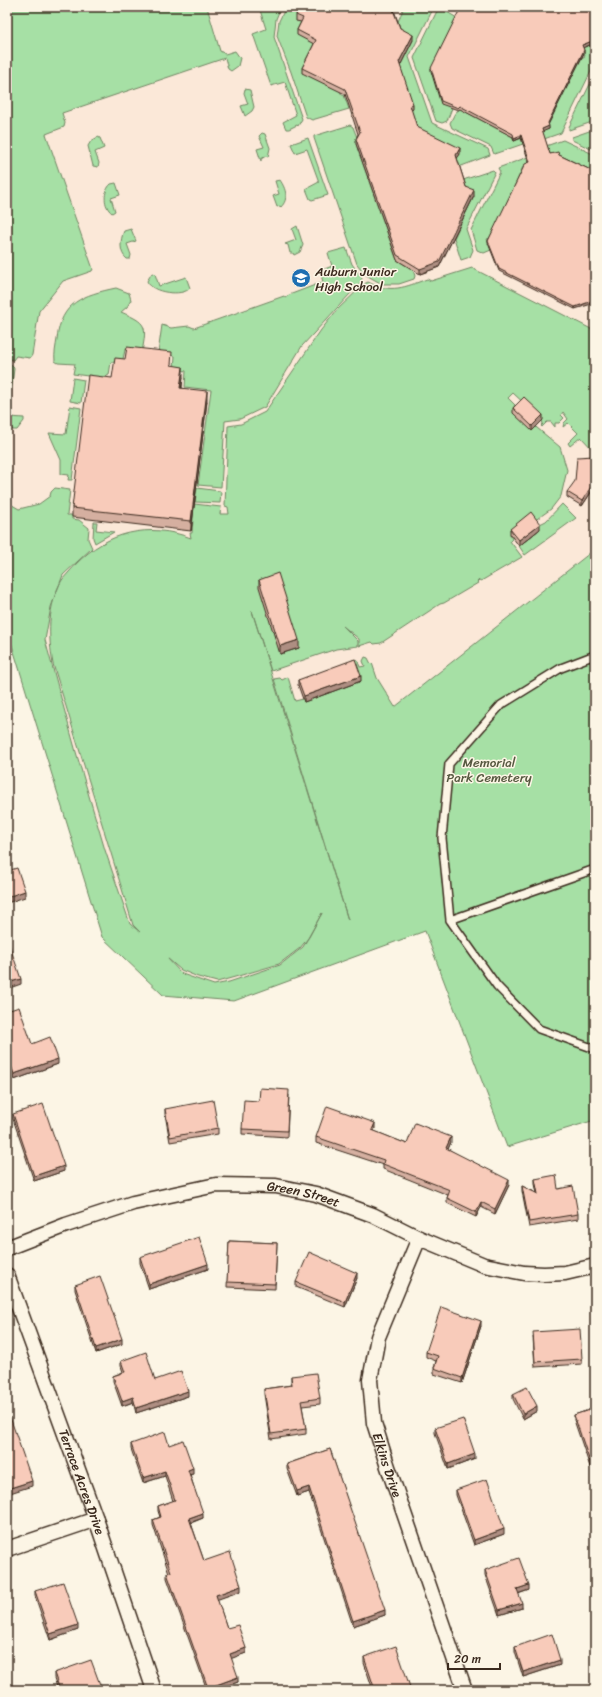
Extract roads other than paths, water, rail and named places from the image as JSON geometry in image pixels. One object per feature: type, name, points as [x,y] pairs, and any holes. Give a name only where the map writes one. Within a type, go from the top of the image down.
[{"type":"street","name":"Green Street","points":[[7,1248],[66,1225],[133,1203],[216,1184],[276,1186],[316,1194],[373,1215],[419,1238],[484,1264],[524,1273],[565,1273],[595,1266]]},
{"type":"street","name":"Elkins Drive","points":[[419,1238],[378,1337],[370,1380],[374,1423],[465,1690]]},
{"type":"street","name":"Terrace Acres Drive","points":[[7,1275],[96,1519],[154,1690]]},
{"type":"street","points":[[7,1550],[96,1519]]},
{"type":"lane","points":[[595,655],[561,668],[501,705],[449,764],[442,838],[450,920],[497,986],[539,1029],[595,1049]]},
{"type":"lane","points":[[450,920],[595,869]]},
{"type":"place","name":"Auburn Junior High School","points":[[301,278]]},
{"type":"park label","name":"Memorial Park Cemetery","points":[[489,770]]}]
